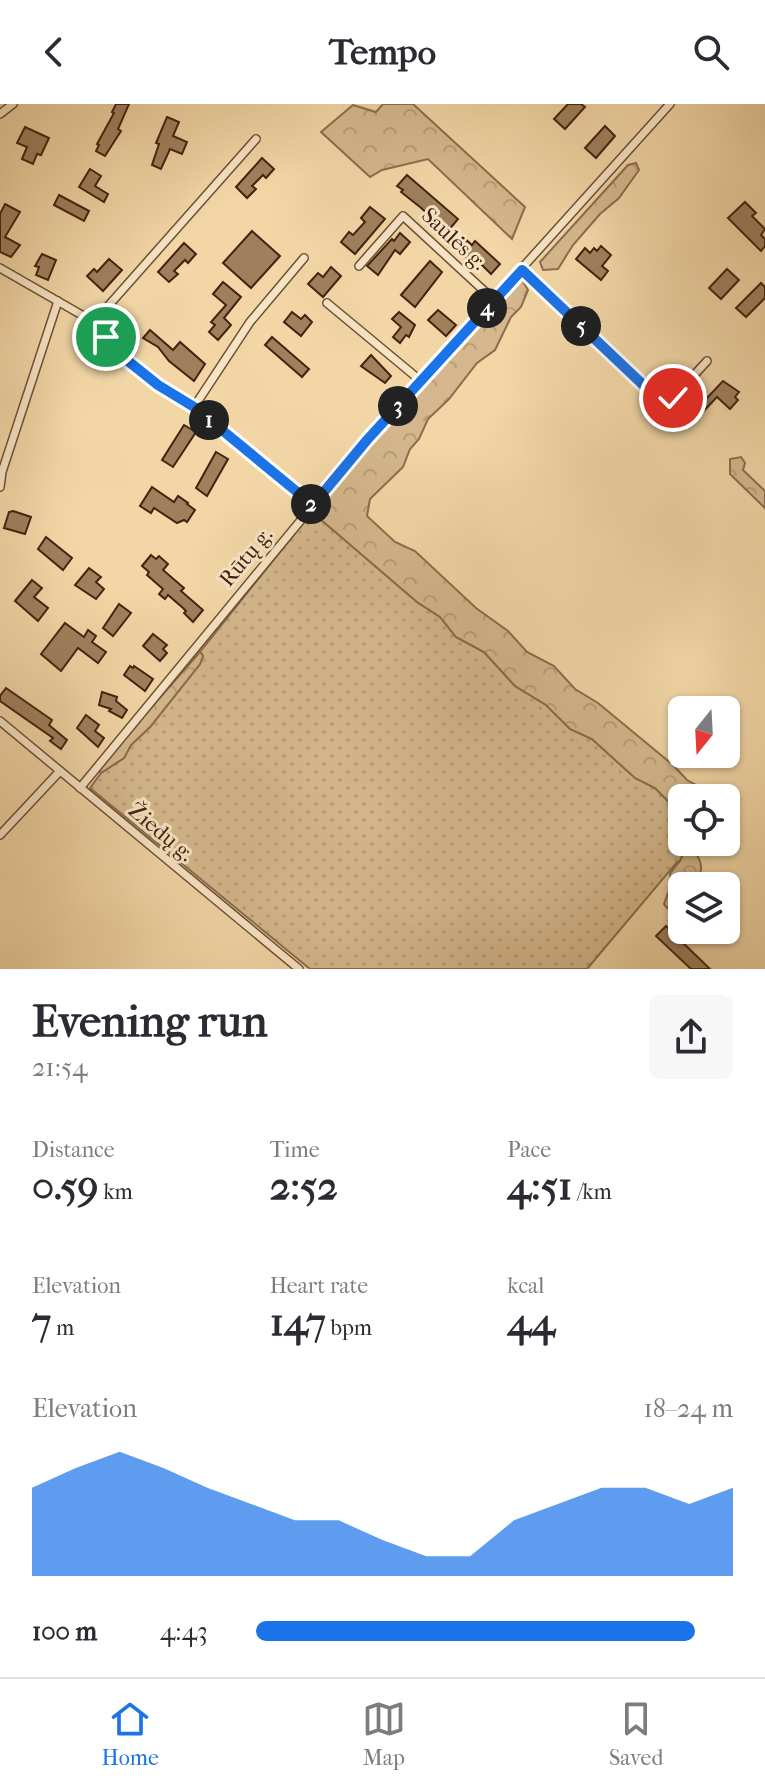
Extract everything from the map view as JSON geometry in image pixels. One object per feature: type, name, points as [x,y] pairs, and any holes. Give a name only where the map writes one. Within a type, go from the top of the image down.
[{"type":"street","points":[[0,114],[13,104]]},
{"type":"street","name":"Rūtų g.","points":[[80,788],[313,505],[670,104]]},
{"type":"street","points":[[94,322],[256,139]]},
{"type":"street","name":"Saulės g.","points":[[359,266],[403,216],[494,300]]},
{"type":"street","points":[[194,407],[250,322],[304,258]]},
{"type":"street","points":[[0,268],[94,322],[128,361],[158,385],[194,407],[313,505]]},
{"type":"street","points":[[522,270],[657,398],[667,401],[673,398],[707,361]]},
{"type":"street","points":[[0,487],[2,472],[58,301]]},
{"type":"street","points":[[327,303],[421,381]]},
{"type":"street","name":"Žiedų g.","points":[[0,721],[299,969]]},
{"type":"street","points":[[0,835],[60,771]]},
{"type":"green space","points":[[383,104],[413,104],[525,207],[512,239],[428,159],[382,170],[370,177],[321,132],[353,105],[376,112]]},
{"type":"green space","points":[[636,163],[639,170],[619,198],[573,245],[558,269],[543,270],[540,262],[628,165]]},
{"type":"green space","points":[[521,278],[528,290],[495,350],[477,363],[449,399],[428,419],[403,467],[370,499],[367,516],[395,542],[415,551],[476,608],[508,631],[527,652],[554,666],[575,689],[598,703],[668,761],[668,768],[676,768],[694,784],[668,784],[668,801],[655,788],[635,778],[592,739],[570,729],[546,705],[515,686],[484,652],[456,637],[440,617],[417,602],[312,512]]},
{"type":"green space","points":[[741,457],[745,463],[743,470],[765,491],[765,508],[730,474],[730,459]]},
{"type":"green space","points":[[312,512],[417,602],[440,617],[456,637],[484,652],[515,686],[546,705],[570,729],[592,739],[635,778],[655,788],[668,801],[668,856],[682,856],[587,969],[310,969],[90,788],[101,773],[124,758],[131,745],[150,727],[200,664],[203,656],[200,652]]},
{"type":"green space","points":[[200,652],[203,656],[200,664],[150,727],[131,745],[124,758],[101,773],[98,768]]},
{"type":"green space","points":[[682,856],[697,856],[700,872],[671,872]]},
{"type":"building","points":[[116,104],[129,104],[118,129],[121,131],[105,156],[96,151],[97,144]]},
{"type":"building","points":[[568,104],[585,107],[565,129],[554,119]]},
{"type":"building","points":[[167,117],[179,122],[173,136],[187,142],[182,154],[170,149],[161,169],[152,165],[159,144],[156,143]]},
{"type":"building","points":[[605,126],[615,136],[596,158],[585,148]]},
{"type":"building","points":[[25,127],[49,138],[33,164],[22,159],[27,147],[17,143]]},
{"type":"building","points":[[262,158],[274,169],[252,186],[256,189],[247,198],[236,187]]},
{"type":"building","points":[[90,169],[101,176],[95,186],[108,194],[104,202],[79,187]]},
{"type":"building","points":[[407,175],[458,219],[448,231],[444,228],[441,230],[427,218],[429,215],[401,192],[403,190],[397,186]]},
{"type":"building","points":[[59,195],[89,211],[84,221],[54,205]]},
{"type":"building","points":[[745,202],[756,213],[752,216],[765,229],[761,235],[765,246],[761,251],[728,218]]},
{"type":"building","points":[[5,204],[20,212],[5,237],[20,245],[11,257],[0,252],[0,214]]},
{"type":"building","points":[[370,207],[385,219],[355,254],[341,242],[349,232],[353,235],[365,222],[361,218]]},
{"type":"building","points":[[252,231],[280,256],[251,288],[223,263]]},
{"type":"building","points":[[400,233],[410,242],[400,254],[395,250],[378,275],[367,266]]},
{"type":"building","points":[[463,237],[472,245],[475,241],[500,264],[491,274],[472,255],[468,259],[454,247]]},
{"type":"building","points":[[184,243],[196,254],[174,271],[178,274],[169,282],[158,272]]},
{"type":"building","points":[[601,246],[611,255],[602,266],[608,271],[601,280],[576,259],[585,248],[590,253]]},
{"type":"building","points":[[42,254],[56,260],[48,280],[36,275],[39,267],[35,266]]},
{"type":"building","points":[[109,259],[122,270],[103,291],[87,276],[94,269],[97,272]]},
{"type":"building","points":[[430,261],[442,272],[415,307],[401,295]]},
{"type":"building","points":[[331,267],[341,276],[323,297],[308,284],[318,273],[323,277]]},
{"type":"building","points":[[727,269],[739,280],[721,299],[709,288]]},
{"type":"building","points":[[223,282],[241,297],[224,318],[231,325],[218,340],[209,332],[215,325],[211,322],[226,305],[213,294]]},
{"type":"building","points":[[761,283],[765,287],[765,298],[746,317],[736,308]]},
{"type":"building","points":[[438,310],[456,325],[446,336],[428,320]]},
{"type":"building","points":[[292,312],[301,319],[305,315],[312,322],[301,336],[284,322]]},
{"type":"building","points":[[399,312],[415,325],[409,337],[406,335],[400,343],[393,337],[401,327],[392,319]]},
{"type":"building","points":[[150,330],[173,350],[180,342],[205,364],[194,381],[169,361],[158,347],[143,338]]},
{"type":"building","points":[[272,337],[309,369],[302,377],[265,345]]},
{"type":"building","points":[[371,355],[391,376],[385,383],[361,366]]},
{"type":"building","points":[[723,381],[739,392],[735,397],[738,400],[730,409],[717,397],[699,416],[689,407],[701,394],[706,399]]},
{"type":"building","points":[[184,425],[196,432],[173,467],[162,460]]},
{"type":"building","points":[[216,452],[228,459],[207,496],[196,488]]},
{"type":"building","points":[[152,487],[174,502],[178,496],[195,510],[187,522],[177,523],[154,508],[151,513],[140,506]]},
{"type":"building","points":[[9,512],[31,517],[25,534],[4,528]]},
{"type":"building","points":[[46,537],[72,558],[63,570],[38,549]]},
{"type":"building","points":[[151,555],[156,559],[159,556],[168,564],[163,570],[203,610],[193,622],[168,595],[165,599],[159,594],[163,589],[147,575],[149,572],[142,566]]},
{"type":"building","points":[[89,568],[101,577],[96,582],[104,589],[96,599],[75,585]]},
{"type":"building","points":[[32,580],[42,588],[34,597],[48,608],[38,621],[15,601]]},
{"type":"building","points":[[119,604],[131,613],[113,636],[103,628]]},
{"type":"building","points":[[65,623],[84,637],[88,630],[96,636],[92,642],[106,652],[98,663],[78,648],[61,671],[41,654]]},
{"type":"building","points":[[153,634],[167,645],[163,649],[167,653],[160,661],[143,646]]},
{"type":"building","points":[[130,666],[153,679],[145,691],[124,675]]},
{"type":"building","points":[[6,688],[52,720],[49,725],[67,740],[61,749],[50,741],[53,738],[0,701]]},
{"type":"building","points":[[102,692],[117,697],[116,701],[127,710],[122,718],[109,711],[111,709],[99,705]]},
{"type":"building","points":[[86,715],[99,725],[95,731],[104,738],[98,747],[77,728]]},
{"type":"building","points":[[666,926],[668,944],[684,944],[710,969],[691,969],[656,936]]},
{"type":"route","points":[[106,337],[128,361],[158,385],[194,407],[313,505],[367,440],[522,270],[657,398],[667,401],[673,398]]}]
